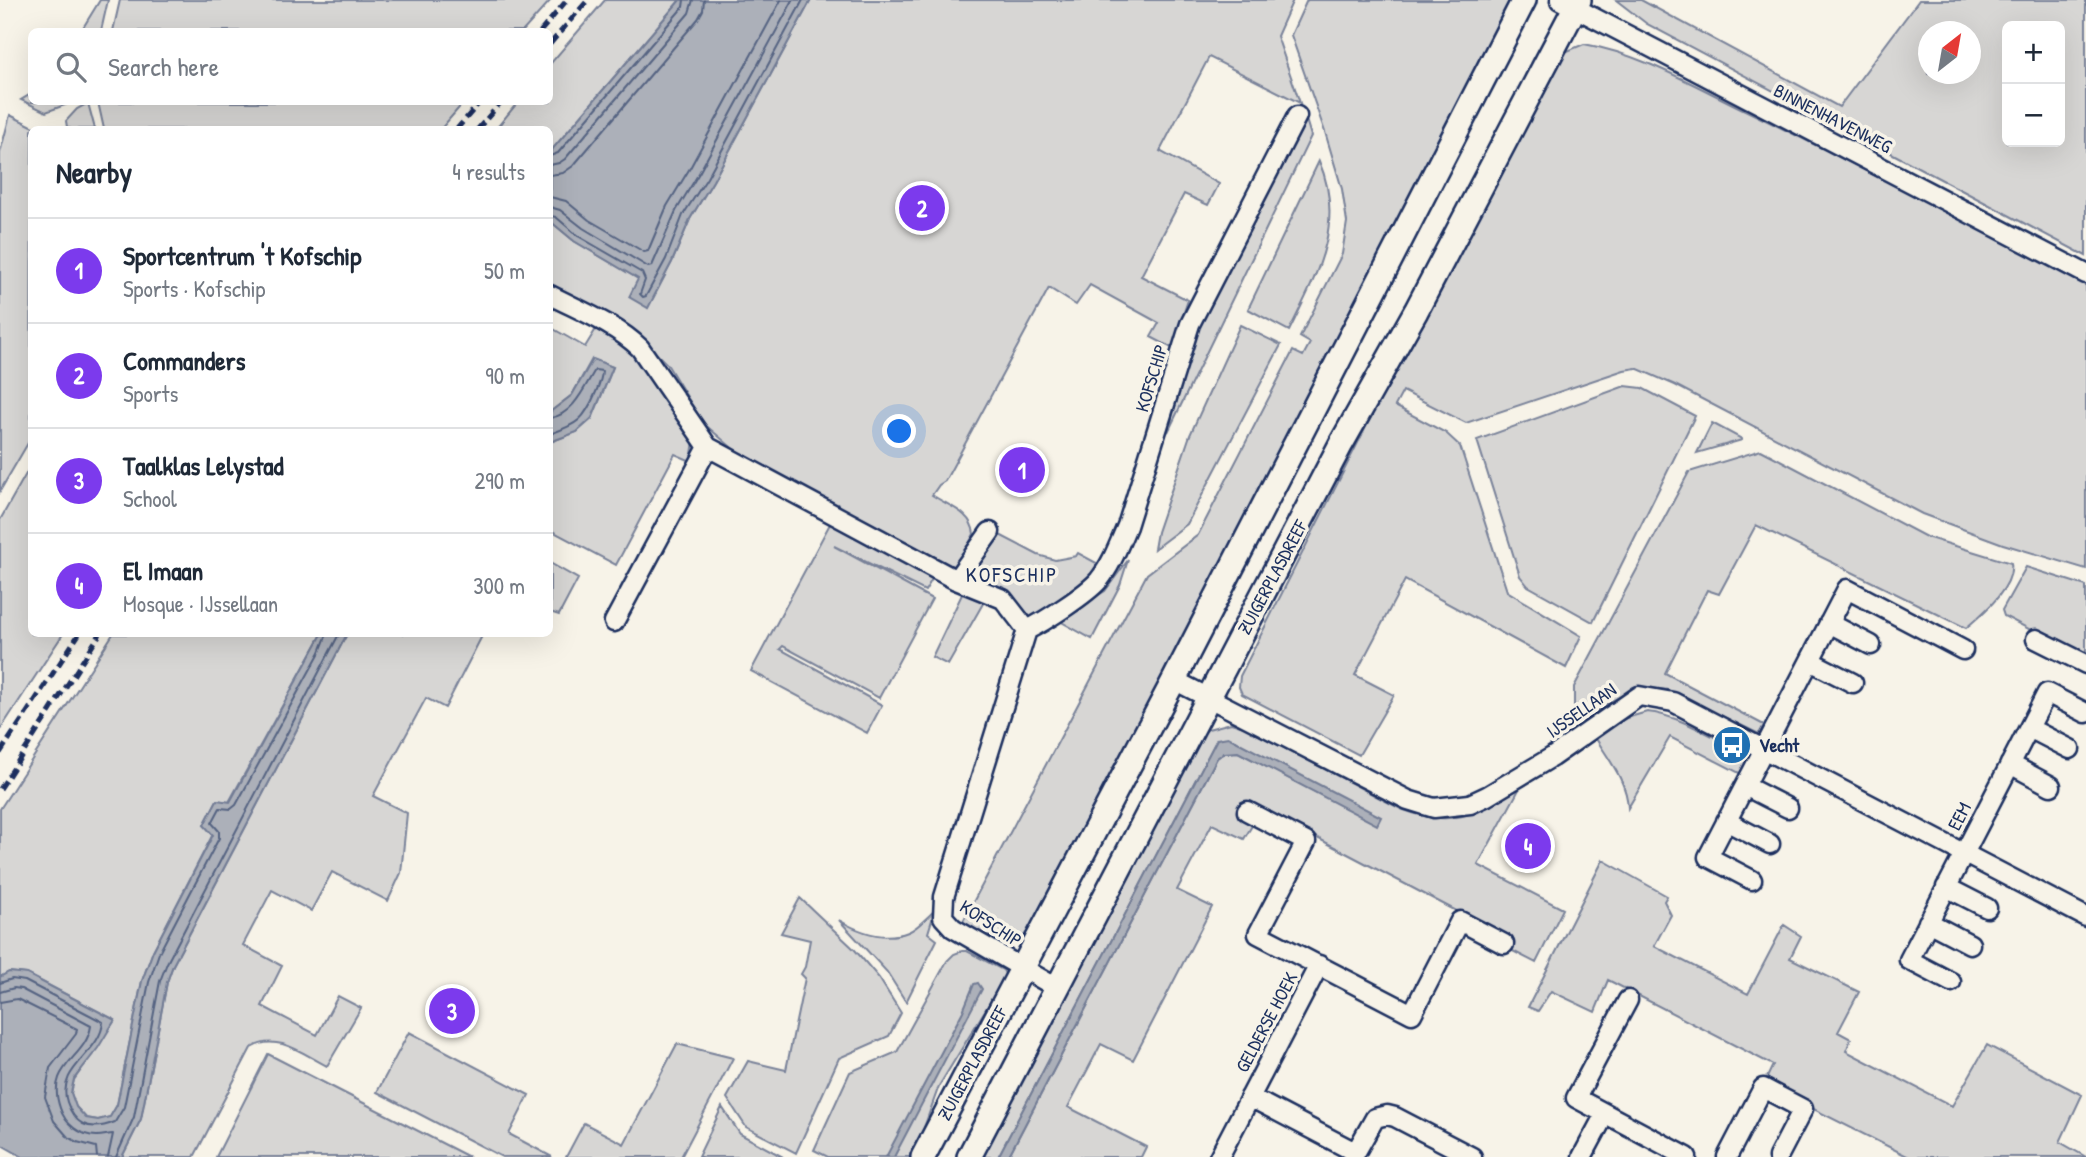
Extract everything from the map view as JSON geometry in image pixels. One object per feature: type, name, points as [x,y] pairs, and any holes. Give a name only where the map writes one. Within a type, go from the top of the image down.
[{"type":"main road","name":"ZUIGERPLASDREEF","points":[[923,1157],[1174,680],[1524,0]]},
{"type":"main road","name":"ZUIGERPLASDREEF","points":[[969,1157],[1341,444],[1416,311],[1571,3]]},
{"type":"street","name":"BINNENHAVENWEG","points":[[1571,3],[2086,274]]},
{"type":"street","name":"KOFSCHIP","points":[[1057,988],[953,928],[943,917],[944,897],[1027,630],[1098,581],[1114,556],[1127,526],[1190,324],[1297,116]]},
{"type":"street","points":[[553,296],[604,322],[640,348],[708,446],[956,580],[1003,599],[1027,630]]},
{"type":"street","points":[[614,622],[708,446]]},
{"type":"street","points":[[956,580],[990,532]]},
{"type":"street","points":[[1752,880],[1708,857],[1847,589],[1964,650]]},
{"type":"street","points":[[1829,623],[1871,645]]},
{"type":"street","points":[[2036,639],[2086,664]]},
{"type":"street","points":[[1810,661],[1853,683]]},
{"type":"street","name":"IJSSELLAAN","points":[[1174,680],[1408,800],[1434,808],[1470,804],[1487,796],[1552,757],[1639,696],[1674,702],[2086,917]]},
{"type":"street","name":"EEM","points":[[1951,982],[1909,960],[1928,922],[2047,693],[2086,713]]},
{"type":"street","points":[[2029,728],[2070,749]]},
{"type":"street","points":[[2010,764],[2051,786]]},
{"type":"street","points":[[1745,786],[1788,808]]},
{"type":"street","name":"GELDERSE HOEK","points":[[1247,811],[1306,842],[1258,934],[1412,1014],[1461,921],[1504,944]]},
{"type":"street","points":[[1726,821],[1770,844]]},
{"type":"street","points":[[1946,887],[1987,908]]},
{"type":"street","points":[[1928,922],[1970,944]]},
{"type":"street","name":"GELDERSE HOEK","points":[[1219,1157],[1319,965]]},
{"type":"street","points":[[1628,1000],[1576,1098],[1687,1157]]},
{"type":"street","points":[[1727,1157],[1763,1088],[1803,1109],[1778,1157]]},
{"type":"street","name":"GELDERSE HOEK","points":[[1250,1097],[1354,1155]]},
{"type":"street","points":[[1582,1157],[1605,1114]]},
{"type":"street","points":[[1354,1155],[1375,1118],[1387,1115],[1472,1157]]},
{"type":"shaded area","points":[[100,0],[108,0],[102,28],[83,28]]},
{"type":"shaded area","points":[[120,0],[551,0],[526,28],[114,28]]},
{"type":"shaded area","points":[[605,0],[680,0],[553,148],[553,126],[498,126],[516,105],[553,105],[553,61]]},
{"type":"shaded area","points":[[811,0],[1293,0],[1277,36],[1300,103],[1209,57],[1160,151],[1219,184],[1208,205],[1184,194],[1141,276],[1188,300],[1172,348],[1151,337],[1159,323],[1090,285],[1076,305],[1049,288],[945,481],[932,495],[958,510],[972,526],[974,534],[956,568],[737,452],[703,423],[667,364],[644,341],[553,289],[553,224],[574,241],[639,279],[648,307],[672,262],[690,219]]},
{"type":"shaded area","points":[[1307,0],[1512,0],[1208,590],[1027,932],[1021,939],[1013,941],[996,939],[962,923],[1147,574],[1198,535],[1293,351],[1303,356],[1310,343],[1300,337],[1342,254],[1347,222],[1342,189],[1291,35]]},
{"type":"shaded area","points":[[1616,0],[1641,0],[1839,107],[1919,0],[2086,0],[2086,256],[1647,24]]},
{"type":"shaded area","points":[[1584,44],[1626,55],[1686,81],[1874,174],[2086,285],[2086,569],[2003,544],[1922,514],[1675,385],[1636,368],[1466,423],[1403,391],[1395,406],[1446,433],[1460,446],[1507,591],[1581,636],[1566,668],[1405,580],[1355,675],[1394,695],[1359,755],[1242,694],[1239,687],[1240,676],[1456,249],[1550,72],[1565,52]]},
{"type":"shaded area","points":[[31,105],[65,105],[46,112]]},
{"type":"shaded area","points":[[89,105],[94,126],[67,126],[66,121],[77,109]]},
{"type":"shaded area","points":[[99,105],[461,105],[443,126],[103,126]]},
{"type":"shaded area","points":[[1304,113],[1311,136],[1168,432],[1195,335]]},
{"type":"shaded area","points":[[10,115],[32,126],[28,126],[28,443],[0,491],[0,153]]},
{"type":"shaded area","points":[[1319,161],[1327,184],[1330,206],[1328,228],[1317,270],[1289,331],[1248,309]]},
{"type":"shaded area","points":[[1240,325],[1281,345],[1187,524],[1154,549],[1157,532],[1190,435]]},
{"type":"shaded area","points":[[553,329],[585,347],[596,329],[620,342],[639,360],[694,441],[691,461],[675,454],[616,565],[553,532],[553,441],[577,432],[592,419],[613,367],[592,359],[572,395],[553,410]]},
{"type":"shaded area","points":[[1625,386],[1642,388],[1695,416],[1593,622],[1528,586],[1520,576],[1477,440]]},
{"type":"shaded area","points":[[1712,423],[1742,439],[1742,440],[1697,453]]},
{"type":"shaded area","points":[[1761,450],[1926,537],[2011,563],[2008,581],[1996,599],[1966,628],[1756,525],[1719,594],[1707,590],[1665,673],[1764,725],[1759,734],[1668,690],[1655,689],[1622,695],[1583,721],[1574,706],[1574,687],[1689,472]]},
{"type":"shaded area","points":[[28,470],[28,637],[61,637],[0,730],[0,520]]},
{"type":"shaded area","points":[[832,520],[935,574],[925,591],[834,546],[932,599],[879,698],[783,646],[780,649],[882,705],[867,733],[751,671]]},
{"type":"shaded area","points":[[994,532],[1038,555],[1055,560],[1076,556],[1078,553],[1102,566],[1079,587],[1030,623],[1027,615],[1014,601],[970,578]]},
{"type":"shaded area","points":[[1128,560],[1120,585],[1092,639],[1058,620],[1105,591]]},
{"type":"shaded area","points":[[553,565],[578,579],[559,615],[553,613]]},
{"type":"shaded area","points":[[2026,567],[2086,586],[2086,659],[2004,616],[2002,610]]},
{"type":"shaded area","points":[[964,590],[985,600],[948,665],[932,657]]},
{"type":"shaded area","points":[[111,637],[320,637],[229,802],[217,800],[204,825],[213,834],[153,951],[142,981],[117,1105],[110,1117],[98,1120],[86,1118],[76,1107],[71,1093],[74,1080],[115,1020],[27,974],[9,972],[0,977],[0,809]]},
{"type":"shaded area","points":[[345,637],[481,637],[445,708],[426,698],[373,796],[407,813],[401,873],[388,901],[332,872],[311,911],[272,890],[243,945],[282,966],[262,1006],[317,1035],[338,996],[361,1008],[327,1066],[290,1046],[270,1042],[251,1048],[194,1157],[122,1157],[141,1119],[167,982],[173,965]]},
{"type":"shaded area","points":[[1647,712],[1685,723],[1750,755],[1741,774],[1670,737],[1628,808],[1621,780],[1595,737],[1623,719]]},
{"type":"shaded area","points":[[1231,723],[1244,727],[1401,809],[1420,815],[1451,818],[1465,815],[1522,784],[1478,865],[1563,909],[1536,963],[1503,946],[1508,938],[1262,809],[1244,839],[1212,824],[1177,890],[1212,907],[1133,1060],[1101,1044],[1068,1107],[1146,1147],[1141,1157],[1008,1157],[1217,758],[1224,753],[1238,752],[1377,824],[1380,817],[1217,739],[998,1157],[980,1157],[1198,739],[1208,729]]},
{"type":"shaded area","points":[[1603,860],[1667,896],[1664,901],[1671,915],[1654,946],[1748,994],[1784,925],[1801,936],[1790,958],[1859,992],[1838,1032],[1851,1039],[1846,1051],[1952,1106],[1987,1045],[2082,1095],[2060,1142],[2086,1157],[1909,1157],[1764,1084],[1773,1065],[1608,980],[1595,1012],[1551,991],[1538,1011],[1528,1007]]},
{"type":"shaded area","points":[[800,898],[855,950],[879,978],[901,1013],[889,1036],[839,1058],[796,1153],[746,1127],[727,1098],[748,1061],[786,1070],[805,978],[801,974],[810,940],[781,933]]},
{"type":"shaded area","points":[[935,910],[928,933],[937,940],[906,1002],[887,972],[839,920],[864,931],[890,936],[912,930]]},
{"type":"shaded area","points":[[962,951],[967,951],[1003,970],[1006,976],[939,1086],[910,1157],[828,1157],[814,1150],[850,1072],[897,1052],[947,961]]},
{"type":"shaded area","points":[[409,1032],[529,1095],[509,1134],[552,1157],[502,1157],[377,1092]]},
{"type":"shaded area","points":[[677,1044],[733,1058],[681,1157],[566,1157],[584,1123],[624,1144]]},
{"type":"shaded area","points":[[268,1054],[469,1157],[216,1157]]},
{"type":"shaded area","points":[[722,1107],[740,1134],[783,1157],[698,1157]]},
{"type":"water","points":[[680,0],[811,0],[690,219],[648,308],[629,297],[638,279],[574,241],[553,224],[553,148]]},
{"type":"water","points":[[593,359],[613,367],[592,418],[577,432],[553,441],[553,410],[572,395]]},
{"type":"water","points":[[320,637],[345,637],[173,965],[167,982],[141,1119],[122,1157],[23,1157],[0,1144],[0,977],[9,972],[27,974],[115,1020],[74,1079],[71,1093],[76,1107],[86,1118],[98,1120],[110,1117],[117,1105],[142,981],[153,951],[213,835],[204,825],[217,800],[230,802]]},
{"type":"water","points":[[1228,737],[1381,817],[1377,825],[1238,752],[1224,753],[1217,758],[1008,1157],[998,1157],[1217,739]]},
{"type":"water","points":[[978,983],[982,989],[894,1157],[886,1157],[963,1011],[974,984]]},
{"type":"railway","points":[[543,28],[567,0]]},
{"type":"railway","points":[[553,41],[588,0]]},
{"type":"railway","points":[[459,126],[477,105]]},
{"type":"railway","points":[[480,126],[498,105]]},
{"type":"railway","points":[[0,753],[77,637]]},
{"type":"railway","points":[[0,789],[98,637]]},
{"type":"place","name":"Commanders","points":[[922,208]]},
{"type":"place","name":"Sportcentrum 't Kofschip","points":[[1022,470]]},
{"type":"place","name":"Vecht","points":[[1732,745]]},
{"type":"place","name":"El Imaan","points":[[1528,846]]},
{"type":"place","name":"Taalklas Lelystad","points":[[452,1011]]},
{"type":"district","name":"KOFSCHIP","points":[[1012,574]]}]
